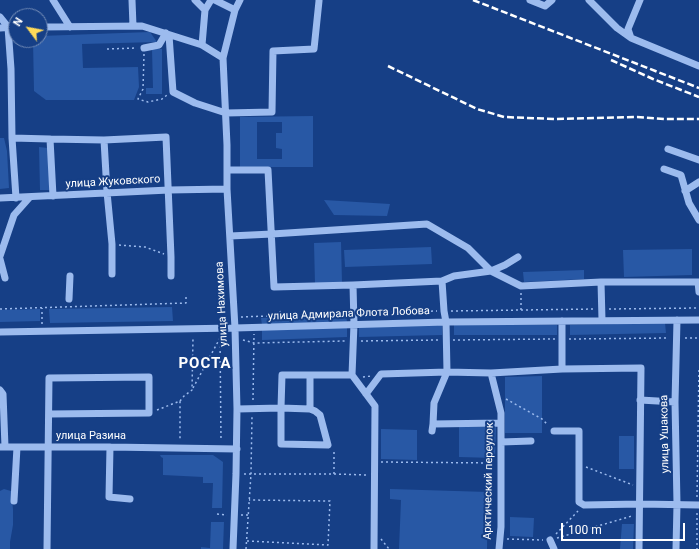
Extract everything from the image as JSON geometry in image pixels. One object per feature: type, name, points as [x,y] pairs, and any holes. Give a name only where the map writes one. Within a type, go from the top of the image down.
[{"type":"street","points":[[53,0],[70,27]]},
{"type":"street","points":[[132,0],[133,26]]},
{"type":"street","points":[[195,0],[206,10]]},
{"type":"street","points":[[202,45],[206,10],[211,0]]},
{"type":"street","points":[[216,0],[235,10]]},
{"type":"street","name":"улица Нахимова","points":[[233,549],[237,409],[235,337],[227,189],[226,113],[223,58],[235,10],[240,0]]},
{"type":"street","points":[[167,34],[173,92],[195,103],[226,113],[272,112],[273,51],[314,49],[319,0]]},
{"type":"street","points":[[530,0],[545,6],[552,0]]},
{"type":"street","points":[[589,0],[617,28],[631,38],[699,66]]},
{"type":"street","points":[[631,38],[628,29],[640,0]]},
{"type":"street","points":[[0,17],[8,28]]},
{"type":"street","points":[[48,27],[142,26],[202,45],[223,58]]},
{"type":"street","points":[[0,28],[8,28]]},
{"type":"street","points":[[144,48],[159,44],[167,34]]},
{"type":"street","points":[[9,48],[12,138],[16,198]]},
{"type":"street","points":[[12,138],[104,140],[166,137],[172,257],[171,276]]},
{"type":"street","points":[[50,139],[53,196]]},
{"type":"street","points":[[104,140],[112,244],[112,274]]},
{"type":"street","points":[[668,149],[699,160]]},
{"type":"street","points":[[664,169],[681,175],[689,203],[699,220]]},
{"type":"street","points":[[227,170],[268,170],[274,287],[442,281],[454,276],[492,271],[505,265],[518,256]]},
{"type":"street","points":[[686,191],[699,182]]},
{"type":"street","name":"улица Жуковского","points":[[0,198],[107,192],[227,189]]},
{"type":"street","points":[[5,278],[0,257],[2,242],[14,215],[30,197]]},
{"type":"street","points":[[230,236],[427,224],[468,248],[492,271],[521,286],[601,282],[698,282]]},
{"type":"street","points":[[699,273],[699,292]]},
{"type":"street","points":[[69,299],[70,276]]},
{"type":"street","points":[[442,281],[446,322],[447,372],[434,403],[432,428],[501,423]]},
{"type":"street","points":[[601,282],[602,320]]},
{"type":"street","points":[[353,285],[353,377],[375,406],[374,549]]},
{"type":"street","name":"улица Ушакова","points":[[676,549],[677,504],[675,402],[677,320]]},
{"type":"street","name":"улица Адмирала Флота Лобова","points":[[0,332],[234,328],[446,322],[699,320]]},
{"type":"street","points":[[562,321],[562,369]]},
{"type":"street","points":[[366,394],[381,374],[447,372],[491,373],[562,369],[641,368],[639,549]]},
{"type":"street","name":"Арктический переулок","points":[[491,373],[501,413],[501,528],[499,549]]},
{"type":"street","points":[[237,409],[281,408],[310,409],[320,415],[328,445],[281,444],[281,408],[282,375],[353,377]]},
{"type":"street","points":[[310,375],[310,409]]},
{"type":"street","points":[[0,390],[2,394],[2,447],[48,447],[49,378],[149,377],[149,413],[49,414]]},
{"type":"street","points":[[640,400],[675,402]]},
{"type":"street","points":[[554,431],[579,431],[579,502],[584,505],[698,505]]},
{"type":"street","points":[[501,442],[531,441]]},
{"type":"street","points":[[14,501],[17,447]]},
{"type":"street","name":"улица Разина","points":[[47,549],[48,447],[237,449]]},
{"type":"street","points":[[110,447],[109,497],[130,499]]},
{"type":"street","points":[[550,540],[554,549]]},
{"type":"path","points":[[107,49],[144,48],[143,89],[138,99],[148,102],[162,99],[173,92]]},
{"type":"path","points":[[112,244],[145,247],[172,257]]},
{"type":"path","points":[[521,286],[521,310]]},
{"type":"path","points":[[0,309],[186,303],[186,295]]},
{"type":"path","points":[[234,317],[444,311],[699,308]]},
{"type":"path","points":[[280,311],[281,316]]},
{"type":"path","points":[[246,549],[251,474],[254,316]]},
{"type":"path","points":[[220,328],[221,448]]},
{"type":"path","points":[[149,413],[180,401],[192,390],[220,336]]},
{"type":"path","points":[[192,390],[193,337]]},
{"type":"path","points":[[235,337],[254,343],[562,339]]},
{"type":"path","points":[[573,339],[699,338]]},
{"type":"path","points":[[697,549],[699,367]]},
{"type":"path","points":[[353,377],[381,374]]},
{"type":"path","points":[[496,392],[505,399],[542,419],[554,431]]},
{"type":"path","points":[[180,401],[180,448]]},
{"type":"path","points":[[328,445],[334,451],[334,474]]},
{"type":"path","points":[[375,462],[501,463]]},
{"type":"path","points":[[579,464],[640,488]]},
{"type":"path","points":[[236,474],[375,475]]},
{"type":"path","points":[[246,541],[328,545],[330,501],[250,500]]},
{"type":"path","points":[[550,540],[584,505]]},
{"type":"path","points":[[500,538],[550,540],[639,513]]},
{"type":"shaded area","points":[[150,32],[157,42],[82,44],[83,68],[138,67],[139,87],[134,100],[46,100],[34,91],[33,48],[48,48],[48,36]]},
{"type":"shaded area","points":[[152,49],[162,49],[162,94],[146,94],[146,88],[153,88]]},
{"type":"shaded area","points":[[313,116],[313,167],[240,167],[240,117]],"holes":[[[257,122],[282,122],[282,133],[276,133],[276,148],[282,149],[282,159],[257,159]]]},
{"type":"shaded area","points":[[0,138],[4,138],[7,151],[9,188],[0,189]]},
{"type":"shaded area","points":[[39,147],[48,148],[50,190],[40,190]]},
{"type":"shaded area","points":[[324,200],[390,204],[387,216],[334,215]]},
{"type":"shaded area","points":[[341,242],[342,283],[315,284],[314,243]]},
{"type":"shaded area","points":[[431,247],[432,264],[345,267],[344,250]]},
{"type":"shaded area","points":[[692,249],[692,275],[624,277],[623,250]]},
{"type":"shaded area","points":[[584,270],[584,279],[524,282],[523,272]]},
{"type":"shaded area","points":[[172,307],[173,321],[50,323],[49,309]]},
{"type":"shaded area","points":[[40,309],[40,321],[0,322],[0,310]]},
{"type":"shaded area","points":[[346,315],[347,322],[262,325],[261,318]]},
{"type":"shaded area","points":[[665,323],[666,333],[570,335],[570,325]]},
{"type":"shaded area","points":[[442,325],[442,335],[359,337],[359,327]]},
{"type":"shaded area","points":[[454,325],[557,325],[557,335],[454,335]]},
{"type":"shaded area","points":[[347,327],[347,337],[262,340],[262,330]]},
{"type":"shaded area","points":[[542,376],[542,433],[505,433],[505,377]]},
{"type":"shaded area","points":[[459,427],[496,427],[495,458],[459,457]]},
{"type":"shaded area","points":[[381,429],[417,430],[417,460],[381,459]]},
{"type":"shaded area","points":[[619,436],[634,436],[634,469],[619,469]]},
{"type":"shaded area","points":[[160,455],[213,455],[223,462],[222,508],[212,508],[213,483],[203,483],[203,477],[163,475],[163,458]]},
{"type":"shaded area","points":[[4,489],[11,491],[13,509],[10,549],[0,549],[0,491]]},
{"type":"shaded area","points":[[390,489],[488,492],[487,549],[399,549],[401,500],[390,499]]},
{"type":"shaded area","points":[[510,517],[534,518],[533,537],[510,536]]},
{"type":"shaded area","points":[[211,522],[224,522],[223,549],[201,549],[201,547],[210,548]]},
{"type":"shaded area","points":[[622,524],[634,524],[633,549],[620,549]]},
{"type":"railway","points":[[473,0],[699,88]]},
{"type":"railway","points":[[611,60],[653,79],[699,97]]},
{"type":"railway","points":[[388,66],[477,109],[504,117],[554,119],[637,117],[699,119]]},
{"type":"district","name":"РОСТА","points":[[205,364]]}]
